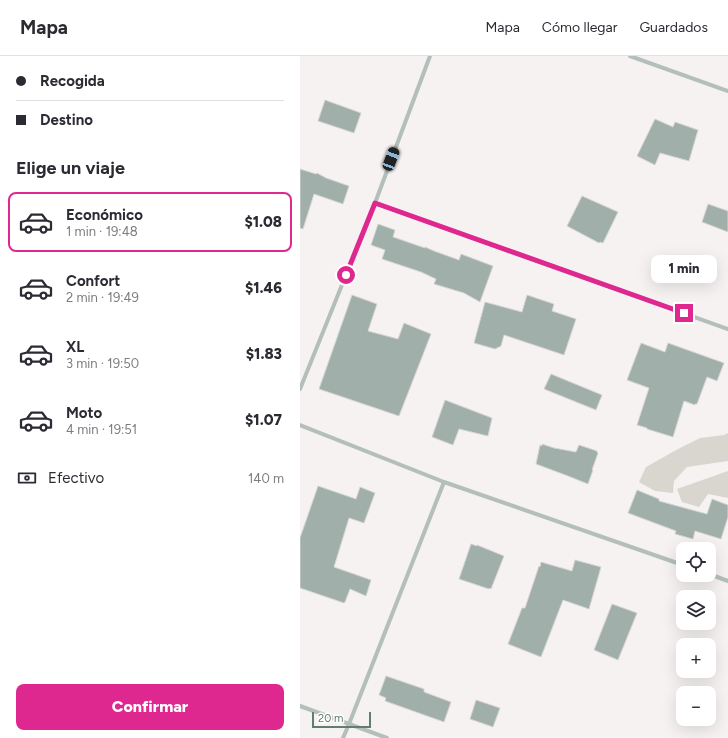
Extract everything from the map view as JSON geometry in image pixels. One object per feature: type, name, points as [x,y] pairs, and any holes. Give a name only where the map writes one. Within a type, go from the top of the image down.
[{"type":"street","points":[[300,389],[375,203],[430,56]]},
{"type":"street","points":[[630,56],[728,91]]},
{"type":"street","points":[[375,203],[728,329]]},
{"type":"street","points":[[300,426],[444,482],[676,563]]},
{"type":"street","points":[[343,738],[444,482]]},
{"type":"street","points":[[716,577],[728,581]]},
{"type":"street","points":[[300,706],[387,738]]},
{"type":"shaded area","points":[[728,433],[728,461],[687,467],[674,481],[673,493],[655,491],[639,482],[646,467],[678,449],[700,438],[724,435]]},
{"type":"shaded area","points":[[728,471],[728,498],[708,494],[699,507],[682,502],[677,489]]},
{"type":"building","points":[[325,100],[361,113],[354,133],[318,121]]},
{"type":"building","points":[[655,119],[673,127],[675,122],[698,130],[689,161],[660,153],[655,165],[637,156]]},
{"type":"building","points":[[300,169],[316,174],[317,173],[326,178],[349,186],[343,204],[314,194],[303,229],[300,228]]},
{"type":"building","points":[[582,196],[618,212],[603,243],[599,243],[567,226]]},
{"type":"building","points":[[708,204],[728,211],[728,232],[702,222]]},
{"type":"building","points":[[378,224],[395,230],[393,237],[459,260],[461,254],[493,266],[480,302],[464,293],[434,284],[436,279],[421,272],[382,259],[385,250],[371,245]]},
{"type":"building","points":[[352,295],[377,304],[368,331],[398,339],[404,323],[431,334],[399,416],[319,389]]},
{"type":"building","points":[[527,295],[554,304],[552,311],[576,319],[564,355],[504,335],[501,346],[495,349],[474,343],[485,302],[522,312]]},
{"type":"building","points":[[641,343],[665,352],[668,343],[724,363],[717,381],[707,377],[697,404],[695,405],[684,401],[673,437],[637,425],[649,388],[627,380]]},
{"type":"building","points":[[551,374],[602,395],[596,410],[544,389]]},
{"type":"building","points":[[445,400],[492,418],[488,436],[459,429],[453,445],[432,437]]},
{"type":"building","points":[[542,444],[576,452],[579,445],[597,451],[598,453],[588,484],[536,464],[540,445],[542,446]]},
{"type":"building","points":[[318,486],[356,499],[360,487],[375,493],[364,523],[349,518],[334,567],[371,580],[366,596],[350,589],[344,603],[300,588],[300,538]]},
{"type":"building","points":[[637,490],[659,499],[659,501],[707,514],[712,499],[728,505],[728,517],[721,539],[695,531],[693,539],[675,534],[676,531],[628,513]]},
{"type":"building","points":[[471,544],[504,556],[491,589],[459,579]]},
{"type":"building","points":[[575,560],[601,567],[589,609],[563,600],[541,657],[508,644],[522,608],[525,608],[541,562],[572,571]]},
{"type":"building","points":[[612,604],[637,613],[618,660],[594,650]]},
{"type":"building","points":[[386,676],[424,689],[424,692],[451,702],[444,722],[385,701],[386,698],[379,695]]},
{"type":"building","points":[[476,700],[500,708],[493,727],[470,719]]},
{"type":"route","points":[[346,275],[375,203],[684,313]]}]
